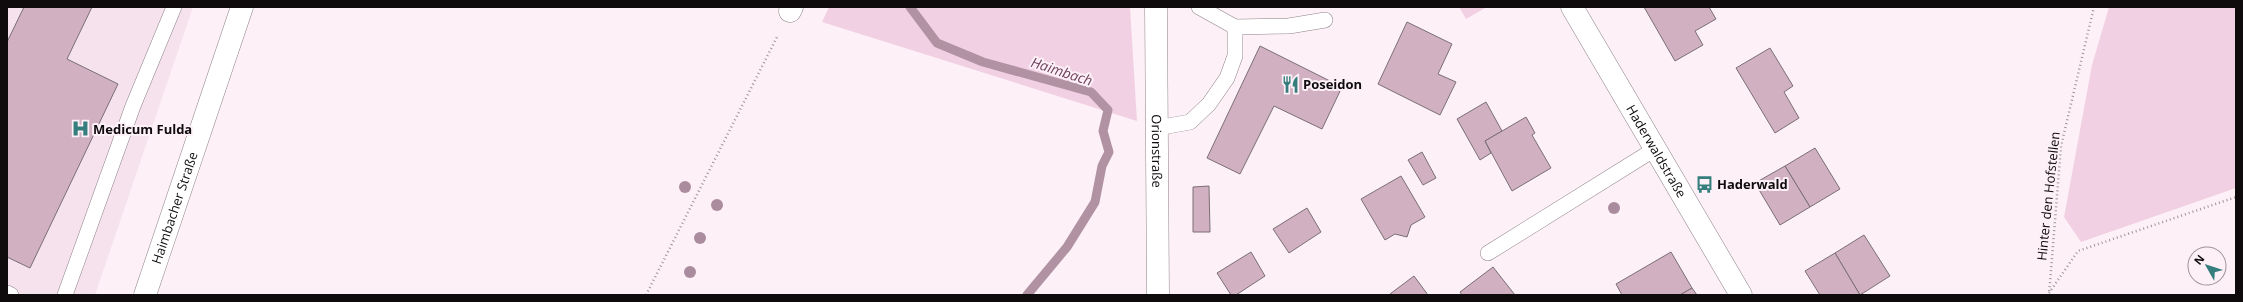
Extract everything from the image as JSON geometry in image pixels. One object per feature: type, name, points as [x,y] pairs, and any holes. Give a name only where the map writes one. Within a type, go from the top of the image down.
[{"type":"street","name":"Haimbacher Straße","points":[[146,295],[242,7]]},
{"type":"street","name":"Orionstraße","points":[[1156,7],[1158,295]]},
{"type":"street","name":"Haderwaldstraße","points":[[1572,7],[1741,295]]},
{"type":"lane","points":[[65,295],[133,106],[174,7]]},
{"type":"lane","points":[[1199,7],[1235,26],[1289,26],[1325,20]]},
{"type":"lane","points":[[1157,128],[1190,122],[1209,104],[1227,78],[1235,56],[1235,26]]},
{"type":"lane","points":[[1488,254],[1655,149]]},
{"type":"lane","points":[[7,293],[11,295]]},
{"type":"path","name":"Hinter den Hofstellen","points":[[2048,294],[2061,146],[2094,7]]},
{"type":"path","points":[[646,295],[791,9]]},
{"type":"path","points":[[2048,294],[2078,251],[2236,197]]},
{"type":"shaded area","points":[[7,7],[193,7],[95,295],[7,295]]},
{"type":"shaded area","points":[[829,7],[1130,7],[1137,121],[822,22]]},
{"type":"shaded area","points":[[1459,7],[1487,7],[1466,19]]},
{"type":"shaded area","points":[[2109,7],[2236,7],[2236,188],[2081,242],[2064,217],[2092,65]]},
{"type":"building","name":"Medicum Fulda","points":[[24,7],[92,7],[67,59],[118,84],[30,268],[7,257],[7,42]]},
{"type":"building","points":[[1644,7],[1709,7],[1716,19],[1695,31],[1703,45],[1675,61]]},
{"type":"building","points":[[1407,22],[1452,44],[1438,74],[1456,82],[1440,115],[1378,84]]},
{"type":"building","points":[[1260,46],[1342,87],[1322,129],[1274,106],[1240,174],[1207,158]]},
{"type":"building","points":[[1770,48],[1793,86],[1784,92],[1799,118],[1775,133],[1736,68]]},
{"type":"building","points":[[1486,102],[1502,131],[1485,141],[1491,153],[1480,160],[1457,119]]},
{"type":"building","points":[[1526,117],[1535,133],[1532,135],[1551,168],[1512,191],[1485,141]]},
{"type":"building","points":[[1815,148],[1840,189],[1810,207],[1785,166]]},
{"type":"building","points":[[1422,152],[1436,178],[1423,185],[1408,160]]},
{"type":"building","points":[[1785,166],[1810,207],[1780,225],[1755,183]]},
{"type":"building","points":[[1401,176],[1425,217],[1411,225],[1407,237],[1395,234],[1385,240],[1361,199]]},
{"type":"building","points":[[1209,186],[1210,232],[1193,232],[1193,187]]},
{"type":"building","points":[[1307,208],[1321,232],[1289,253],[1273,229]]},
{"type":"building","points":[[1864,235],[1890,276],[1860,295],[1835,253]]},
{"type":"building","points":[[1251,252],[1265,276],[1236,295],[1231,295],[1217,273]]},
{"type":"building","points":[[1671,252],[1692,288],[1680,295],[1622,295],[1616,284]]},
{"type":"building","points":[[1835,253],[1860,295],[1820,295],[1805,271]]},
{"type":"building","points":[[1493,267],[1515,295],[1462,295],[1460,292]]},
{"type":"building","points":[[1414,276],[1428,295],[1390,294]]},
{"type":"building","points":[[1692,288],[1697,295],[1680,295]]},
{"type":"waterway","name":"Haimbach","points":[[910,7],[937,43],[983,62],[1091,92],[1108,110],[1103,131],[1109,152],[1102,166],[1095,202],[1067,247],[1027,295]]},
{"type":"place","name":"Poseidon","points":[[1290,84]]},
{"type":"place","name":"Medicum Fulda","points":[[80,129]]},
{"type":"place","name":"Haderwald","points":[[1704,184]]}]
